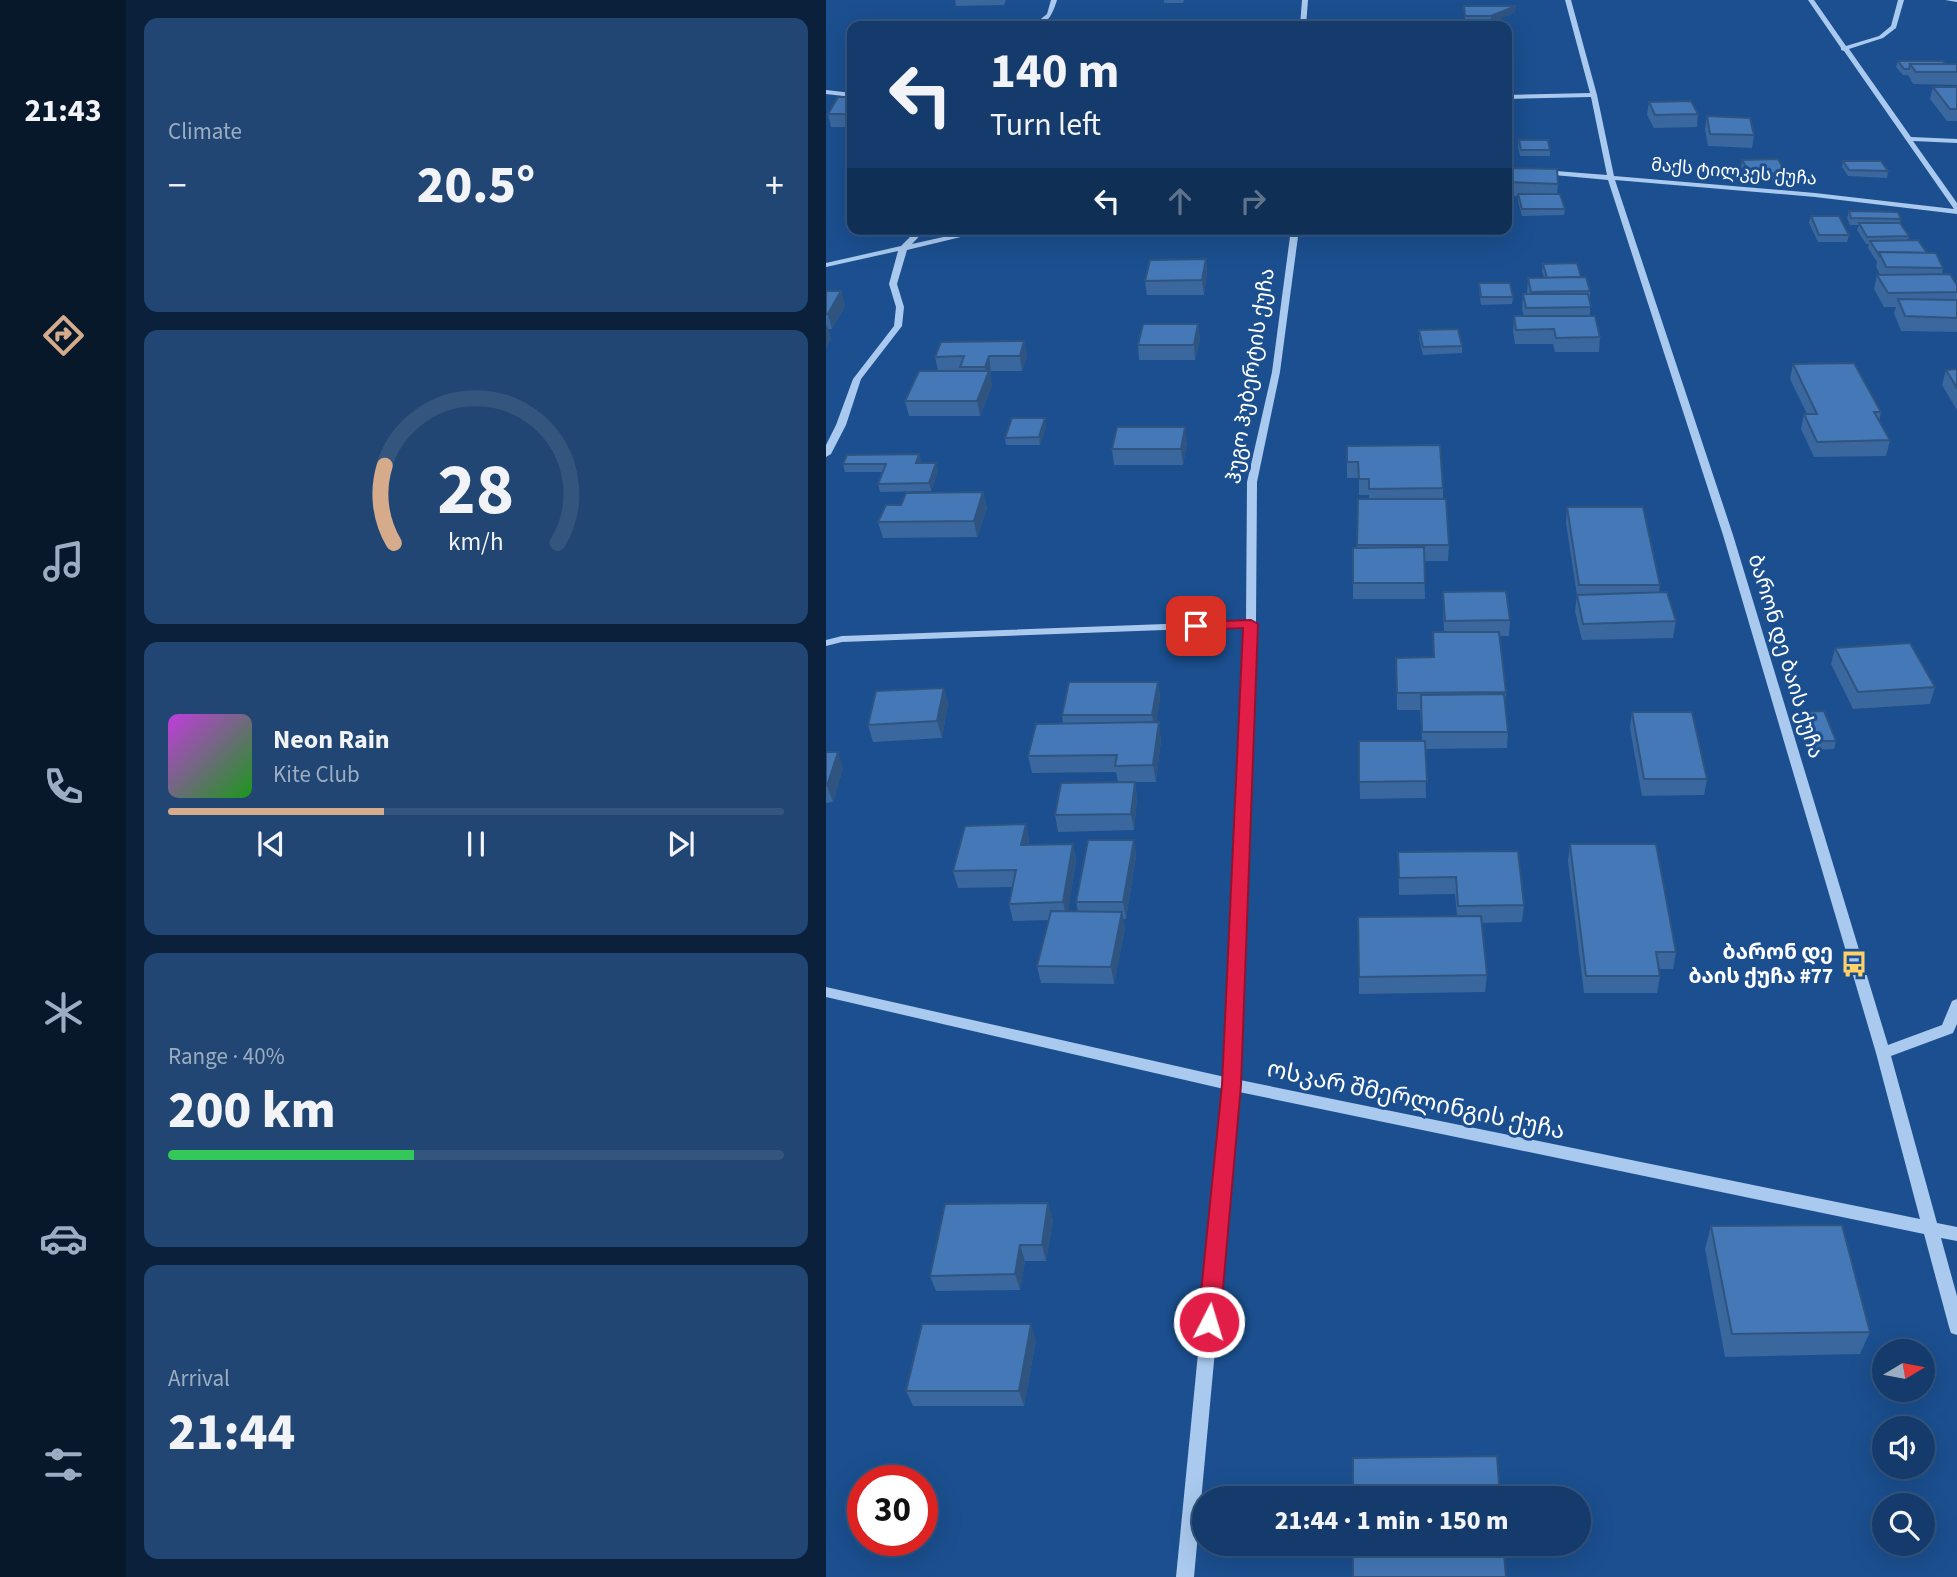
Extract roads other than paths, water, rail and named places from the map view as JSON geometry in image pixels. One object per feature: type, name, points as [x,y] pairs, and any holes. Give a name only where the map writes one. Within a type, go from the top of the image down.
[{"type":"street","points":[[1042,21],[1050,15],[1054,0]]},
{"type":"street","points":[[1304,21],[1306,0]]},
{"type":"street","name":"ბარონ დე ბაის ქუჩა","points":[[1568,0],[1594,94],[1611,178],[1728,535],[1883,1053],[1957,1326]]},
{"type":"street","points":[[1811,0],[1843,49],[1911,139],[1957,210]]},
{"type":"street","points":[[1843,49],[1881,37],[1894,27],[1901,0]]},
{"type":"street","points":[[1948,0],[1957,0]]},
{"type":"street","points":[[826,92],[847,94]]},
{"type":"street","points":[[1512,97],[1594,94]]},
{"type":"street","points":[[1911,139],[1957,141]]},
{"type":"street","name":"მაქს ტილკეს ქუჩა","points":[[1533,172],[1815,195],[1957,210]]},
{"type":"street","points":[[826,454],[841,425],[857,379],[898,326],[900,307],[893,284],[903,249],[916,235]]},
{"type":"street","points":[[826,265],[964,235]]},
{"type":"street","name":"ჰუგო ჰუბერტის ქუჩა","points":[[1185,1577],[1231,1085],[1251,624],[1252,482],[1276,372],[1294,235]]},
{"type":"street","points":[[826,643],[842,639],[1251,624]]},
{"type":"street","name":"ოსკარ შმერლინგის ქუჩა","points":[[826,992],[1231,1085],[1957,1234]]},
{"type":"street","points":[[1883,1053],[1948,1030],[1957,1005]]},
{"type":"place","name":"ბარონ დე ბაის ქუჩა #77","points":[[1854,964]]}]
